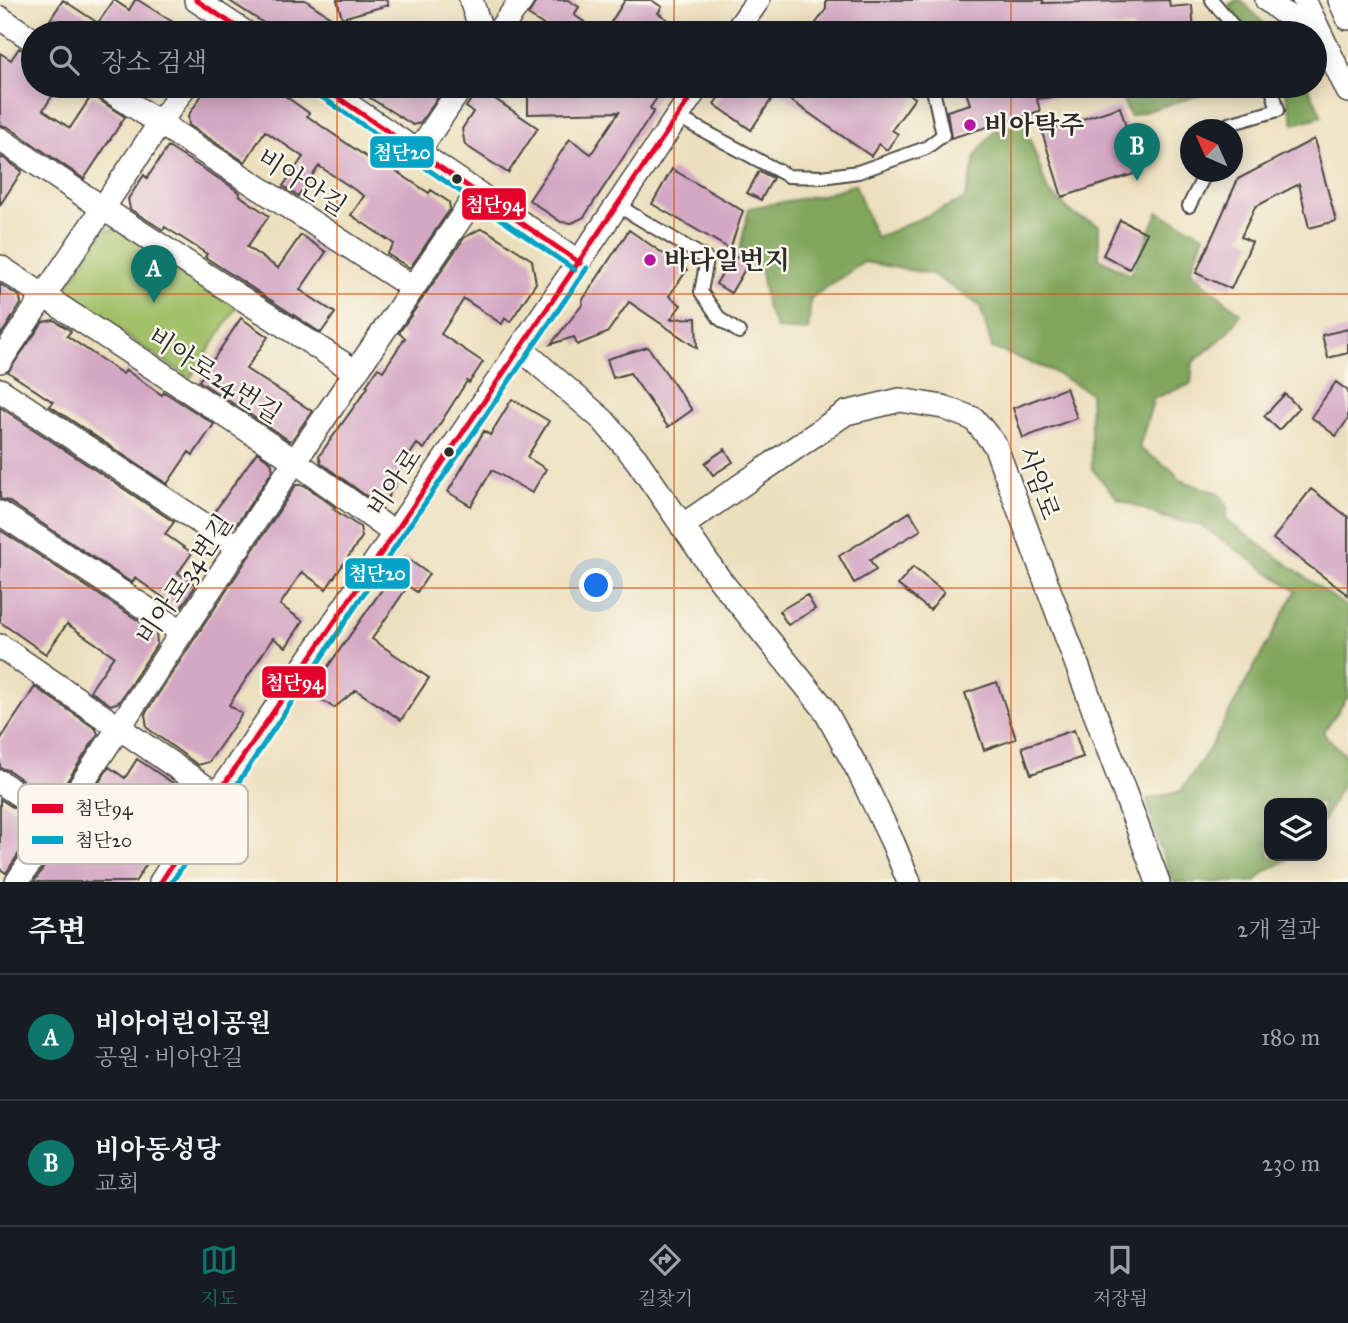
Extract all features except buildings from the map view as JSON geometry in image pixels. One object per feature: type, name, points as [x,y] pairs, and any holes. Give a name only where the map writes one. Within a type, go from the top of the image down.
[{"type":"street","points":[[196,0],[222,21]]},
{"type":"street","points":[[471,0],[478,21]]},
{"type":"street","points":[[506,21],[522,0]]},
{"type":"street","points":[[743,21],[758,0]]},
{"type":"street","points":[[1266,0],[1294,21]]},
{"type":"street","points":[[1304,0],[1314,21]]},
{"type":"street","points":[[1340,0],[1348,18]]},
{"type":"street","points":[[0,18],[21,32]]},
{"type":"street","points":[[1327,49],[1348,93]]},
{"type":"street","points":[[1327,66],[1348,93]]},
{"type":"street","name":"비아안길","points":[[121,98],[414,288]]},
{"type":"street","points":[[0,361],[177,98]]},
{"type":"street","points":[[338,98],[580,263]]},
{"type":"street","points":[[417,153],[454,98]]},
{"type":"street","name":"비아로","points":[[224,784],[580,263],[689,98]]},
{"type":"street","points":[[0,139],[356,372]]},
{"type":"street","name":"비아로24번길","points":[[295,461],[477,194]]},
{"type":"street","name":"비아로24번길","points":[[0,267],[295,461],[394,533]]},
{"type":"street","points":[[520,348],[603,420],[636,459],[720,580],[823,707],[859,772],[909,882]]},
{"type":"street","points":[[0,390],[239,548]]},
{"type":"street","name":"사암로","points":[[682,526],[846,413],[900,400],[943,408],[974,419],[995,445],[1158,882]]},
{"type":"street","name":"비아로34번길","points":[[82,784],[295,461]]},
{"type":"street","points":[[0,513],[182,632]]},
{"type":"street","points":[[0,646],[201,784]]},
{"type":"street","points":[[0,782],[18,794]]},
{"type":"street","name":"비아로34번길","points":[[17,882],[29,864]]},
{"type":"street","name":"비아로","points":[[161,882],[173,864]]},
{"type":"lane","points":[[1212,0],[1229,21]]},
{"type":"lane","points":[[676,116],[789,176],[822,177],[858,172],[926,148],[943,135],[935,98]]},
{"type":"lane","points":[[1243,120],[1278,110],[1274,98]]},
{"type":"lane","points":[[1189,206],[1201,182]]},
{"type":"lane","points":[[617,205],[707,259],[701,292],[720,319],[739,332]]},
{"type":"green space","points":[[1241,0],[1261,21],[1237,21],[1229,5]]},
{"type":"green space","points":[[1122,98],[1190,98],[1130,116]]},
{"type":"green space","points":[[1287,98],[1314,98],[1322,116],[1294,124]]},
{"type":"green space","points":[[1024,122],[1048,191],[1076,216],[1099,225],[1099,258],[1131,275],[1158,212],[1204,235],[1191,271],[1241,314],[1227,334],[1193,362],[1191,384],[1154,398],[1139,448],[1172,470],[1180,480],[1218,493],[1228,506],[1226,520],[1348,608],[1348,697],[1323,733],[1348,758],[1348,774],[1327,814],[1327,798],[1264,798],[1264,861],[1285,861],[1264,872],[1256,882],[1174,882],[1157,840],[1147,799],[1181,791],[1211,746],[1296,591],[1202,526],[1163,517],[1118,499],[1092,469],[1090,393],[1050,370],[992,348],[980,306],[932,274],[864,262],[811,298],[808,331],[777,329],[767,309],[761,271],[739,254],[749,208],[822,195],[855,184],[876,238],[965,199],[976,155],[994,131]]},
{"type":"green space","points":[[120,229],[237,307],[190,378],[71,299],[67,287],[104,230]]},
{"type":"transit line","name":"첨단94","points":[[196,0],[228,21]]},
{"type":"transit line","name":"첨단20","points":[[323,98],[575,270]]},
{"type":"transit line","name":"첨단94","points":[[339,98],[580,263]]},
{"type":"transit line","name":"첨단94","points":[[224,784],[690,98]]},
{"type":"transit line","name":"첨단20","points":[[237,784],[401,538],[587,268]]},
{"type":"transit line","name":"첨단94","points":[[161,882],[173,864]]},
{"type":"transit line","name":"첨단20","points":[[172,882],[184,864]]},
{"type":"place","name":"비아탁주","points":[[970,125]]},
{"type":"place","name":"비아동성당","points":[[1137,181]]},
{"type":"place","name":"바다일번지","points":[[650,260]]},
{"type":"place","name":"비아어린이공원","points":[[154,303]]}]
